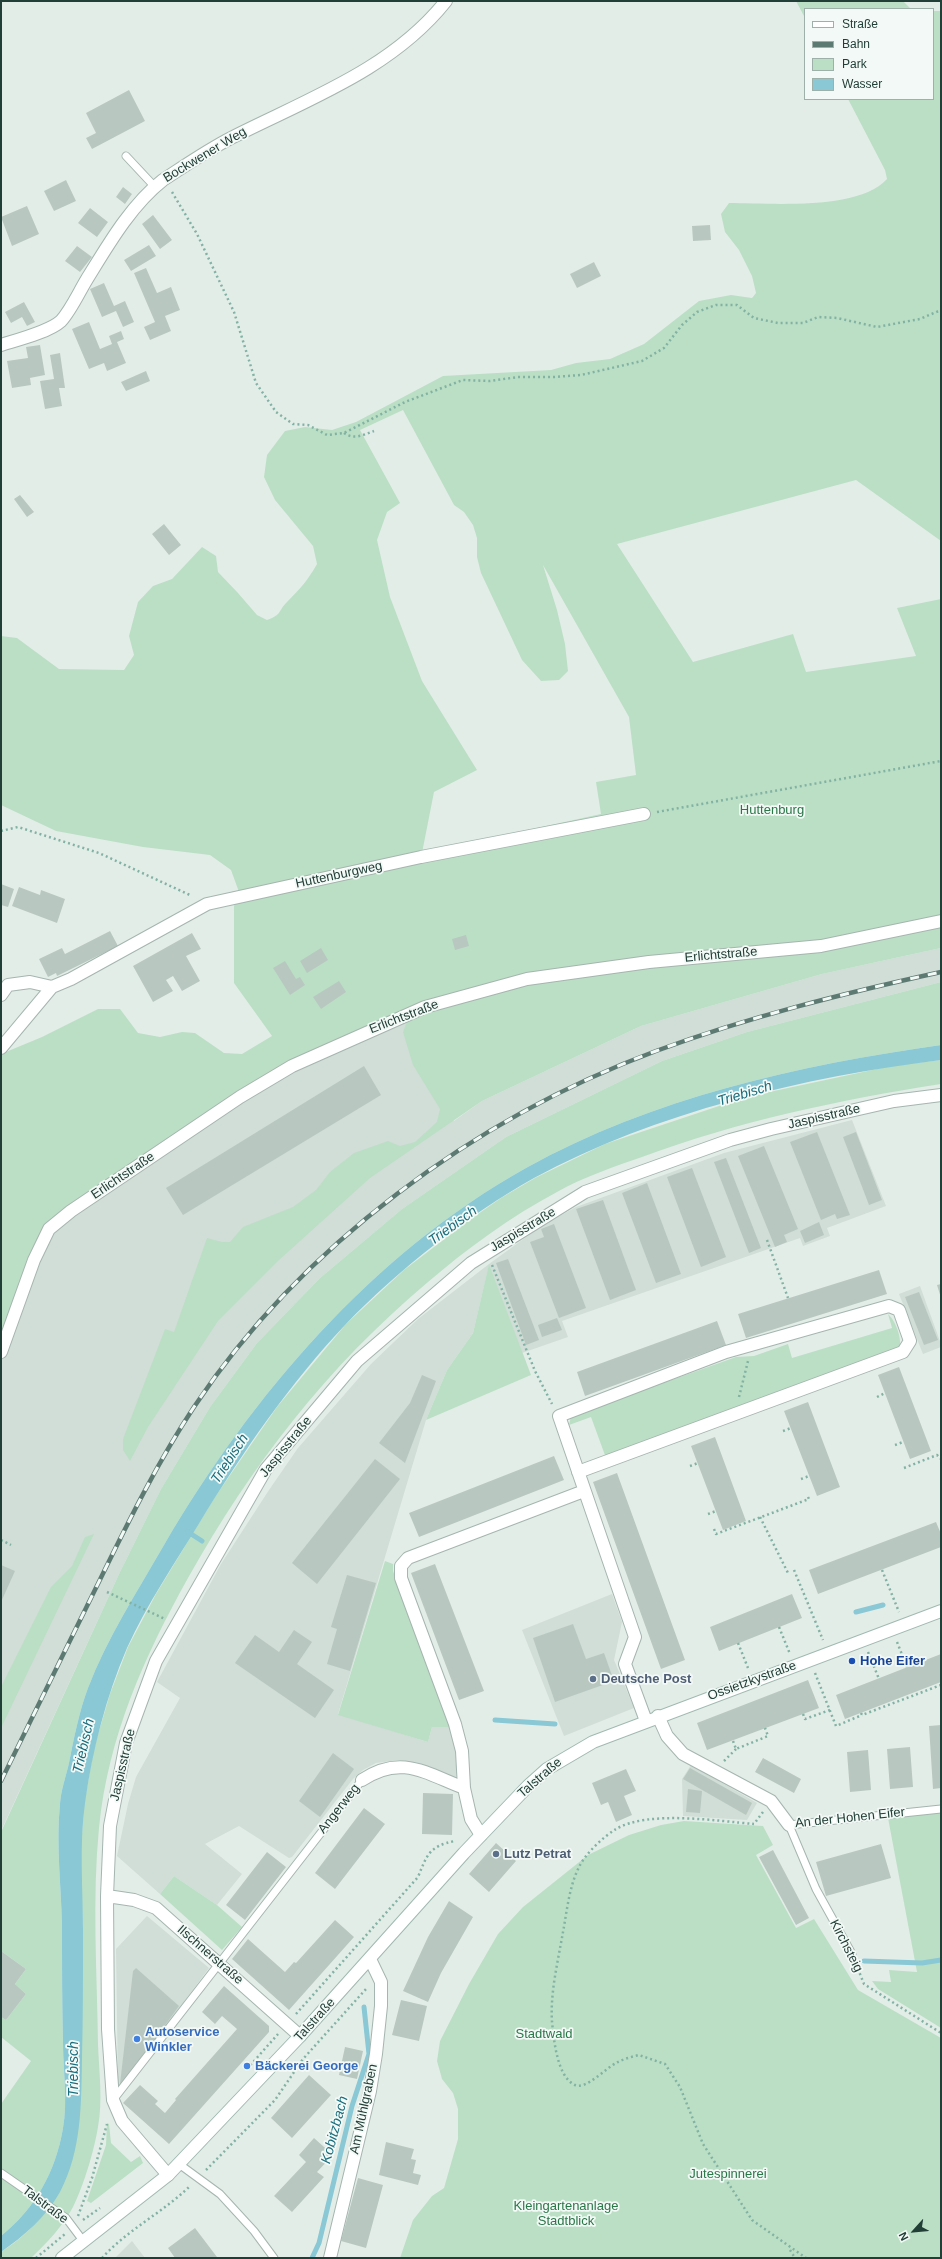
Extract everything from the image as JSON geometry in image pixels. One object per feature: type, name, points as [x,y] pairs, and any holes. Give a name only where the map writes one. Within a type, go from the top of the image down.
[{"type":"street","name":"Bockwener Weg","points":[[1,344],[34,335],[60,321],[100,257],[127,219],[159,183],[232,138],[310,100],[383,60],[433,17],[446,1]]},
{"type":"street","name":"Huttenburgweg","points":[[1,1048],[52,987],[71,979],[207,904],[421,857],[644,814]]},
{"type":"street","name":"Erlichtstraße","points":[[1,1352],[34,1260],[49,1229],[71,1211],[240,1097],[305,1059],[425,1008],[514,982],[649,962],[821,946],[941,921]]},
{"type":"street","points":[[1,994],[8,985],[30,982],[52,987]]},
{"type":"street","name":"Jaspisstraße","points":[[168,2175],[122,2121],[113,2100],[108,2029],[107,1896],[110,1826],[126,1743],[156,1661],[266,1469],[358,1361],[487,1252],[585,1192],[699,1151],[778,1127],[894,1101],[941,1094]]},
{"type":"street","points":[[578,1472],[903,1352],[910,1341],[898,1310],[889,1306],[726,1352],[559,1416],[584,1490],[635,1637],[625,1664],[646,1721]]},
{"type":"street","points":[[481,1835],[471,1819],[464,1788],[462,1751],[455,1724],[401,1578],[400,1566],[408,1558],[584,1490]]},
{"type":"street","name":"Ossietzkystraße","points":[[566,1756],[592,1742],[658,1716],[829,1654],[941,1611]]},
{"type":"street","name":"An der Hohen Eifer","points":[[658,1716],[667,1736],[684,1754],[771,1801],[789,1825]]},
{"type":"street","name":"Talstraße","points":[[62,2258],[168,2175],[300,2036],[481,1835],[546,1769],[566,1756]]},
{"type":"street","name":"Angerweg","points":[[362,1780],[373,1773],[400,1766],[418,1770],[464,1788]]},
{"type":"street","name":"Ilschnerstraße","points":[[107,1896],[134,1900],[156,1908],[219,1962],[300,2036]]},
{"type":"street","name":"Am Mühlgraben","points":[[330,2258],[370,2091],[376,2054],[381,2006],[380,1982],[370,1959]]},
{"type":"lane","points":[[126,156],[159,183]]},
{"type":"lane","name":"Angerweg","points":[[113,2100],[362,1780]]},
{"type":"lane","name":"An der Hohen Eifer","points":[[789,1825],[941,1809]]},
{"type":"lane","name":"Kirchsteig","points":[[789,1825],[816,1889],[852,1954]]},
{"type":"lane","points":[[179,2164],[220,2194],[254,2231],[274,2258]]},
{"type":"lane","name":"Talstraße","points":[[1,2173],[66,2218],[84,2242]]},
{"type":"path","points":[[159,183],[197,234],[213,266],[234,312],[256,382],[276,412],[293,424],[308,425],[327,435],[344,433],[405,402],[463,380],[581,375],[642,361],[664,348],[682,325],[697,312],[716,305],[737,305],[754,318],[778,323],[803,323],[818,317],[837,318],[877,328],[920,320],[941,310]]},
{"type":"path","points":[[344,433],[350,437],[358,437],[374,431]]},
{"type":"path","points":[[644,814],[941,761]]},
{"type":"path","points":[[1,831],[18,827],[99,852],[207,904]]},
{"type":"path","points":[[767,1240],[788,1298]]},
{"type":"path","points":[[487,1252],[535,1371],[559,1416]]},
{"type":"path","points":[[734,1415],[752,1345]]},
{"type":"path","points":[[876,1397],[885,1394]]},
{"type":"path","points":[[783,1431],[791,1428]]},
{"type":"path","points":[[895,1445],[903,1442]]},
{"type":"path","points":[[904,1468],[937,1455],[941,1459]]},
{"type":"path","points":[[690,1466],[698,1463]]},
{"type":"path","points":[[801,1479],[809,1476]]},
{"type":"path","points":[[714,1529],[716,1534],[809,1499],[807,1495]]},
{"type":"path","points":[[708,1514],[716,1511]]},
{"type":"path","points":[[760,1517],[789,1574]]},
{"type":"path","points":[[1,1540],[11,1545]]},
{"type":"path","points":[[794,1570],[829,1654]]},
{"type":"path","points":[[882,1570],[898,1627],[907,1668]]},
{"type":"path","points":[[107,1592],[165,1620]]},
{"type":"path","points":[[779,1627],[795,1666]]},
{"type":"path","points":[[864,1640],[879,1679]]},
{"type":"path","points":[[738,1643],[753,1681]]},
{"type":"path","points":[[810,1660],[836,1726],[862,1714],[941,1685]]},
{"type":"path","points":[[803,1714],[805,1719],[830,1710]]},
{"type":"path","points":[[733,1740],[736,1749],[768,1736],[765,1728]]},
{"type":"path","points":[[771,1801],[754,1824],[684,1819],[641,1820],[617,1828],[594,1847],[579,1867],[570,1896],[554,1983],[552,2022],[560,2068],[567,2080],[576,2086],[585,2085],[617,2062],[639,2055],[665,2064],[680,2087],[703,2144],[752,2220],[789,2248],[806,2258]]},
{"type":"path","name":"Kirchsteig","points":[[852,1954],[864,1984],[941,2033]]},
{"type":"path","points":[[102,2258],[115,2244],[171,2204],[275,2100],[303,2059],[366,1991],[367,1984]]},
{"type":"path","points":[[36,2258],[73,2228],[92,2178],[113,2100]]},
{"type":"path","points":[[789,2248],[795,2258]]},
{"type":"shaded area","points":[[941,948],[941,982],[747,1032],[662,1061],[506,1137],[402,1209],[320,1278],[257,1343],[210,1407],[161,1489],[119,1574],[1,1831],[1,1352],[49,1229],[240,1097],[411,1013],[454,1121],[482,1101],[641,1026],[822,974]]},
{"type":"shaded area","points":[[852,1120],[886,1206],[827,1228],[830,1236],[803,1246],[800,1238],[562,1321],[568,1337],[522,1353],[489,1265],[473,1333],[447,1370],[426,1420],[338,1714],[428,1742],[432,1727],[451,1727],[460,1762],[455,1780],[419,1763],[399,1760],[376,1763],[363,1770],[353,1779],[292,1857],[289,1858],[239,1826],[205,1844],[242,1874],[217,1905],[174,1876],[160,1894],[117,1856],[128,1804],[136,1777],[180,1698],[157,1682],[221,1564],[269,1490],[298,1448],[371,1364],[418,1319],[489,1264],[540,1227],[576,1207],[724,1153]]},
{"type":"shaded area","points":[[920,1286],[941,1344],[941,1347],[923,1354],[899,1294]]},
{"type":"shaded area","points":[[612,1594],[622,1622],[614,1660],[634,1708],[564,1736],[522,1630]]},
{"type":"shaded area","points":[[691,1765],[757,1803],[747,1820],[683,1816],[682,1779]]},
{"type":"shaded area","points":[[147,1916],[209,1968],[121,2087],[118,2086],[116,1949]]},
{"type":"shaded area","points":[[132,2241],[145,2258],[115,2258]]},
{"type":"green space","points":[[796,1],[903,1],[910,8],[804,8],[804,16]]},
{"type":"green space","name":"Huttenburg","points":[[934,11],[941,11],[941,541],[856,480],[617,544],[693,662],[793,634],[806,672],[916,656],[897,608],[941,599],[941,948],[822,974],[641,1026],[482,1101],[370,1178],[279,1260],[218,1321],[148,1427],[130,1461],[123,1450],[123,1439],[165,1329],[174,1332],[207,1238],[222,1242],[230,1242],[243,1227],[293,1207],[316,1190],[330,1172],[354,1153],[388,1141],[400,1146],[415,1142],[437,1122],[440,1109],[413,1065],[403,1032],[410,1014],[305,1059],[49,1229],[1,1352],[1,1054],[42,1037],[98,1009],[120,1009],[138,1033],[160,1037],[182,1032],[195,1033],[224,1053],[242,1054],[272,1036],[234,983],[234,906],[239,892],[231,870],[210,855],[143,847],[56,831],[1,805],[1,636],[17,638],[59,669],[124,670],[134,655],[129,636],[138,602],[153,586],[172,579],[202,547],[216,556],[218,572],[257,615],[267,620],[275,616],[304,584],[317,564],[313,546],[275,500],[264,477],[267,455],[285,431],[305,427],[332,430],[356,422],[443,376],[551,370],[576,363],[610,359],[644,344],[699,301],[731,295],[752,298],[756,293],[752,276],[739,250],[725,232],[721,214],[729,203],[789,204],[835,201],[856,196],[874,189],[887,179],[885,170],[849,100],[934,100]],"holes":[[[403,410],[454,505],[464,512],[473,525],[477,538],[477,557],[481,573],[522,660],[541,681],[559,680],[568,671],[565,644],[557,610],[543,565],[629,717],[636,775],[596,782],[601,814],[422,853],[434,792],[477,770],[422,681],[390,597],[377,540],[387,512],[400,503],[360,430]]]},
{"type":"green space","points":[[941,982],[941,1045],[888,1053],[781,1074],[675,1104],[624,1122],[574,1143],[526,1168],[470,1203],[417,1242],[367,1286],[320,1332],[277,1382],[236,1435],[199,1489],[123,1615],[104,1651],[82,1706],[61,1794],[59,1819],[65,2096],[63,2128],[55,2159],[42,2188],[24,2214],[1,2236],[1,2104],[31,2061],[1,2037],[1,2017],[6,2020],[26,1994],[15,1984],[26,1969],[1,1951],[1,1832],[119,1574],[161,1489],[210,1407],[257,1343],[320,1278],[402,1209],[506,1137],[662,1061],[747,1032]]},
{"type":"green space","points":[[941,1060],[941,1084],[865,1097],[752,1122],[679,1144],[599,1173],[567,1187],[506,1222],[458,1257],[428,1282],[357,1348],[324,1383],[294,1419],[239,1495],[188,1578],[157,1638],[130,1698],[111,1762],[99,1828],[95,1909],[100,2096],[98,2127],[94,2147],[85,2178],[73,2207],[54,2234],[31,2258],[1,2258],[1,2252],[34,2225],[43,2214],[58,2191],[70,2165],[83,1926],[80,1864],[84,1805],[94,1748],[110,1694],[128,1647],[156,1594],[215,1497],[277,1407],[346,1324],[404,1270],[468,1221],[501,1198],[535,1178],[605,1144],[746,1097],[891,1066]]},
{"type":"green space","points":[[489,1264],[531,1375],[426,1420],[447,1370],[473,1333]]},
{"type":"green space","points":[[888,1314],[894,1321],[898,1331],[900,1342],[899,1351],[606,1458],[591,1417],[569,1425],[571,1416],[736,1357],[754,1356],[788,1344],[792,1358],[892,1328]]},
{"type":"green space","points":[[94,1534],[1,1728],[1,1687],[51,1587],[72,1566],[85,1537]]},
{"type":"green space","points":[[385,1561],[393,1564],[393,1571],[451,1727],[432,1727],[428,1742],[338,1715]]},
{"type":"green space","points":[[941,1813],[941,2028],[878,1989],[872,1981],[891,1982],[889,1970],[917,1972],[888,1818]]},
{"type":"green space","points":[[684,1821],[763,1826],[773,1845],[756,1855],[796,1928],[814,1919],[858,1990],[941,2038],[941,2258],[400,2258],[413,2220],[432,2196],[444,2188],[458,2139],[458,2109],[453,2093],[442,2079],[437,2061],[440,2041],[469,1984],[498,1934],[523,1907],[588,1855],[629,1835],[661,1825]]},
{"type":"green space","points":[[174,1876],[217,1905],[242,1927],[222,1950],[160,1894]]},
{"type":"green space","points":[[107,2123],[109,2124],[111,2143],[131,2162],[140,2156],[143,2163],[91,2203],[87,2201],[106,2145]]},
{"type":"water","name":"Triebisch","points":[[941,1045],[941,1060],[889,1067],[784,1087],[680,1116],[630,1134],[581,1155],[534,1178],[485,1208],[435,1244],[388,1283],[346,1324],[286,1394],[216,1496],[143,1616],[119,1667],[106,1705],[88,1783],[83,1819],[82,2076],[79,2127],[73,2160],[60,2192],[48,2210],[34,2225],[1,2252],[1,2236],[24,2214],[34,2201],[49,2174],[60,2144],[63,2128],[65,2096],[59,1819],[62,1788],[85,1697],[113,1633],[164,1545],[199,1489],[236,1435],[277,1382],[320,1332],[367,1286],[417,1242],[470,1203],[526,1168],[574,1143],[624,1122],[675,1104],[728,1088],[781,1074],[834,1063]]},
{"type":"building","points":[[129,90],[145,121],[92,149],[86,138],[96,133],[86,113]]},
{"type":"building","points":[[66,180],[76,201],[54,211],[44,191]]},
{"type":"building","points":[[123,187],[132,194],[125,204],[116,197]]},
{"type":"building","points":[[27,206],[39,234],[12,246],[1,217]]},
{"type":"building","points":[[90,208],[108,222],[97,237],[78,223]]},
{"type":"building","points":[[153,215],[172,240],[160,249],[142,224]]},
{"type":"building","points":[[710,225],[711,240],[693,241],[692,226]]},
{"type":"building","points":[[149,245],[156,256],[131,271],[124,260]]},
{"type":"building","points":[[77,246],[92,257],[80,272],[65,261]]},
{"type":"building","points":[[594,262],[601,276],[577,288],[570,274]]},
{"type":"building","points":[[146,268],[157,293],[171,287],[180,310],[165,316],[171,331],[150,340],[144,327],[155,322],[134,273]]},
{"type":"building","points":[[104,283],[114,306],[125,301],[134,322],[123,327],[116,311],[102,317],[90,289]]},
{"type":"building","points":[[24,302],[35,322],[27,326],[22,317],[11,323],[5,312]]},
{"type":"building","points":[[89,322],[100,349],[112,344],[109,336],[121,331],[124,339],[117,342],[126,363],[107,371],[104,363],[89,369],[72,329]]},
{"type":"building","points":[[40,345],[45,375],[30,378],[31,385],[12,388],[7,361],[28,358],[26,347]]},
{"type":"building","points":[[60,353],[65,388],[59,388],[62,406],[45,409],[40,381],[54,379],[50,355]]},
{"type":"building","points":[[146,371],[150,381],[126,391],[121,382]]},
{"type":"building","points":[[20,495],[34,512],[27,517],[14,499]]},
{"type":"building","points":[[164,524],[181,545],[169,555],[152,534]]},
{"type":"building","points":[[1,884],[14,889],[8,907],[1,905]]},
{"type":"building","points":[[19,887],[40,895],[41,890],[65,899],[57,923],[12,906]]},
{"type":"building","points":[[110,931],[118,946],[57,976],[56,973],[48,977],[39,959],[62,948],[65,954]]},
{"type":"building","points":[[192,933],[201,949],[186,956],[200,981],[182,991],[173,976],[166,980],[173,991],[153,1002],[133,966]]},
{"type":"building","points":[[466,935],[469,946],[455,950],[452,939]]},
{"type":"building","points":[[321,948],[328,960],[307,973],[300,961]]},
{"type":"building","points":[[285,961],[296,979],[300,977],[305,985],[290,995],[273,968]]},
{"type":"building","points":[[339,981],[346,992],[321,1009],[313,997]]},
{"type":"building","points":[[364,1066],[381,1095],[183,1215],[166,1188]]},
{"type":"building","points":[[817,1132],[850,1215],[837,1219],[835,1214],[821,1220],[790,1142]]},
{"type":"building","points":[[856,1132],[882,1200],[869,1205],[843,1137]]},
{"type":"building","points":[[764,1146],[798,1229],[784,1235],[787,1242],[775,1247],[738,1156]]},
{"type":"building","points":[[726,1158],[761,1248],[749,1253],[714,1162]]},
{"type":"building","points":[[692,1168],[726,1257],[701,1267],[667,1177]]},
{"type":"building","points":[[647,1183],[681,1274],[656,1283],[622,1193]]},
{"type":"building","points":[[603,1200],[636,1290],[610,1300],[576,1209]]},
{"type":"building","points":[[819,1222],[824,1235],[805,1243],[800,1231]]},
{"type":"building","points":[[554,1224],[586,1308],[559,1318],[530,1242],[544,1237],[541,1229]]},
{"type":"building","points":[[508,1259],[539,1340],[526,1345],[496,1263]]},
{"type":"building","points":[[879,1270],[887,1294],[746,1338],[738,1314]]},
{"type":"building","points":[[941,1284],[941,1298],[937,1285]]},
{"type":"building","points":[[919,1292],[938,1340],[924,1345],[905,1297]]},
{"type":"building","points":[[557,1318],[562,1330],[542,1337],[538,1325]]},
{"type":"building","points":[[717,1321],[726,1345],[585,1396],[577,1372]]},
{"type":"building","points":[[899,1367],[931,1451],[910,1459],[878,1375]]},
{"type":"building","points":[[422,1375],[436,1381],[405,1463],[379,1443],[410,1403]]},
{"type":"building","points":[[808,1402],[840,1487],[817,1496],[784,1411]]},
{"type":"building","points":[[715,1437],[746,1521],[723,1530],[691,1446]]},
{"type":"building","points":[[554,1456],[564,1480],[419,1537],[409,1513]]},
{"type":"building","points":[[375,1459],[400,1479],[317,1584],[292,1563]]},
{"type":"building","points":[[617,1473],[685,1660],[661,1669],[593,1482]]},
{"type":"building","points":[[936,1522],[941,1534],[941,1547],[818,1594],[809,1570]]},
{"type":"building","points":[[435,1564],[484,1691],[459,1700],[411,1573]]},
{"type":"building","points":[[1,1565],[15,1571],[1,1602]]},
{"type":"building","points":[[347,1575],[376,1583],[350,1671],[327,1664],[337,1629],[331,1627]]},
{"type":"building","points":[[792,1594],[802,1618],[719,1651],[710,1627]]},
{"type":"building","points":[[573,1624],[586,1659],[604,1653],[614,1681],[555,1702],[533,1638]]},
{"type":"building","points":[[294,1630],[312,1642],[297,1664],[334,1690],[315,1718],[235,1663],[255,1635],[279,1652]]},
{"type":"building","points":[[941,1654],[941,1682],[845,1719],[836,1695]]},
{"type":"building","points":[[808,1680],[819,1708],[707,1750],[697,1723]]},
{"type":"building","points":[[941,1725],[941,1788],[933,1789],[929,1726]]},
{"type":"building","points":[[910,1747],[913,1787],[890,1789],[887,1749]]},
{"type":"building","points":[[868,1750],[871,1790],[850,1792],[847,1752]]},
{"type":"building","points":[[333,1753],[354,1769],[320,1817],[299,1801]]},
{"type":"building","points":[[763,1758],[801,1779],[794,1793],[755,1772]]},
{"type":"building","points":[[690,1768],[752,1803],[746,1815],[683,1779]]},
{"type":"building","points":[[626,1769],[636,1791],[624,1796],[632,1815],[616,1822],[608,1802],[601,1805],[592,1783]]},
{"type":"building","points":[[688,1789],[702,1791],[700,1813],[686,1812]]},
{"type":"building","points":[[423,1793],[453,1794],[452,1835],[422,1834]]},
{"type":"building","points":[[364,1808],[385,1824],[335,1889],[315,1873]]},
{"type":"building","points":[[496,1843],[516,1861],[489,1892],[469,1874]]},
{"type":"building","points":[[881,1844],[891,1878],[826,1896],[816,1862]]},
{"type":"building","points":[[773,1850],[809,1918],[796,1925],[759,1857]]},
{"type":"building","points":[[267,1852],[286,1867],[245,1920],[226,1905]]},
{"type":"building","points":[[449,1901],[473,1917],[441,1973],[428,2002],[403,1991],[428,1937]]},
{"type":"building","points":[[335,1920],[354,1937],[289,2010],[232,1959],[248,1939],[285,1972],[294,1962],[296,1963]]},
{"type":"building","points":[[1,1951],[26,1969],[15,1984],[26,1994],[6,2020],[1,2017]]},
{"type":"building","points":[[136,1968],[179,2006],[122,2085],[120,2084],[133,1971]]},
{"type":"building","points":[[224,1986],[269,2026],[269,2032],[169,2144],[123,2103],[140,2085],[158,2101],[155,2104],[165,2113],[176,2100],[175,2099],[237,2029],[222,2016],[215,2024],[202,2012]]},
{"type":"building","points":[[401,2000],[427,2006],[419,2041],[392,2035]]},
{"type":"building","points":[[345,2047],[363,2051],[357,2079],[339,2075]]},
{"type":"building","points":[[309,2075],[331,2095],[292,2138],[271,2118]]},
{"type":"building","points":[[314,2138],[333,2155],[317,2172],[324,2177],[292,2212],[274,2196],[306,2162],[299,2155]]},
{"type":"building","points":[[386,2142],[414,2149],[411,2159],[416,2160],[413,2173],[421,2175],[418,2185],[379,2175]]},
{"type":"building","points":[[358,2178],[383,2185],[366,2248],[341,2241]]},
{"type":"building","points":[[195,2228],[217,2257],[216,2258],[175,2258],[168,2248]]},
{"type":"waterway","name":"Kobitzbach","points":[[188,1532],[202,1541]]},
{"type":"waterway","points":[[856,1612],[883,1605]]},
{"type":"waterway","points":[[495,1720],[555,1724]]},
{"type":"waterway","points":[[864,1961],[922,1963],[941,1960]]},
{"type":"waterway","name":"Kobitzbach","points":[[312,2258],[319,2243],[352,2106],[369,2054],[364,2007]]},
{"type":"railway","points":[[1,1781],[125,1529],[151,1479],[194,1407],[237,1348],[286,1293],[339,1241],[397,1194],[458,1151],[522,1112],[589,1079],[656,1051],[726,1027],[833,997],[941,972]]},
{"type":"place","name":"Hohe Eifer","points":[[852,1661]]},
{"type":"place","name":"Deutsche Post","points":[[593,1679]]},
{"type":"place","name":"Lutz Petrat","points":[[496,1854]]},
{"type":"place","name":"Autoservice Winkler","points":[[137,2039]]},
{"type":"place","name":"Bäckerei George","points":[[247,2066]]},
{"type":"park label","name":"Stadtwald","points":[[544,2034]]},
{"type":"park label","name":"Jutespinnerei","points":[[728,2174]]},
{"type":"park label","name":"Kleingartenanlage Stadtblick","points":[[566,2214]]}]
